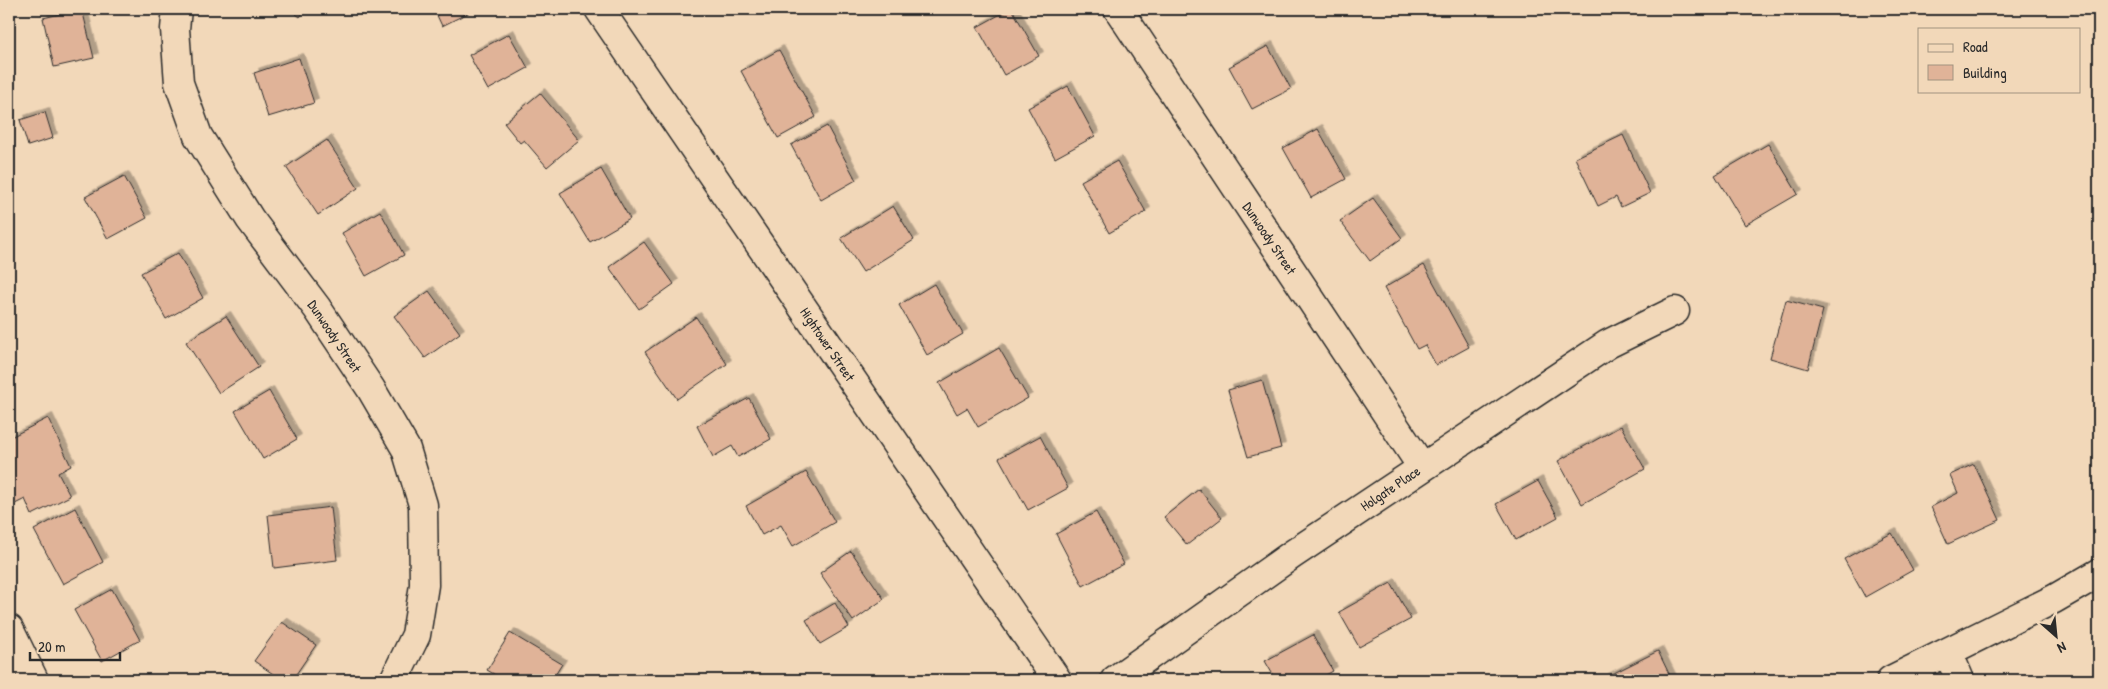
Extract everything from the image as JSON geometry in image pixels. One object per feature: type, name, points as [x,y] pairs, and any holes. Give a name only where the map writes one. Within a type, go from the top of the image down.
[{"type":"street","name":"Dunwoody Street","points":[[177,9],[175,28],[179,83],[198,136],[250,219],[317,308],[371,389],[406,449],[423,505],[424,585],[416,635],[394,680]]},
{"type":"street","name":"Hightower Street","points":[[599,9],[1057,680]]},
{"type":"street","name":"Dunwoody Street","points":[[1118,9],[1422,467]]},
{"type":"street","name":"Holgate Place","points":[[1115,680],[1293,554],[1608,344],[1675,311]]},
{"type":"street","points":[[1890,680],[2054,599],[2099,573]]},
{"type":"street","points":[[9,629],[34,680]]},
{"type":"street","points":[[1948,652],[1960,680]]},
{"type":"building","points":[[82,9],[94,58],[54,67],[43,18]]},
{"type":"building","points":[[289,9],[306,9],[300,17]]},
{"type":"building","points":[[434,9],[476,9],[442,26]]},
{"type":"building","points":[[1012,9],[1039,56],[1004,75],[977,27]]},
{"type":"building","points":[[509,34],[528,68],[488,90],[469,55]]},
{"type":"building","points":[[1268,46],[1291,89],[1252,109],[1229,67]]},
{"type":"building","points":[[779,50],[816,117],[778,138],[741,71]]},
{"type":"building","points":[[299,58],[314,103],[268,117],[254,73]]},
{"type":"building","points":[[1068,86],[1095,136],[1055,158],[1028,108]]},
{"type":"building","points":[[540,93],[579,140],[547,167],[524,140],[520,143],[504,123]]},
{"type":"building","points":[[45,112],[53,138],[28,146],[20,120]]},
{"type":"building","points":[[827,126],[856,180],[821,200],[791,145]]},
{"type":"building","points":[[1318,129],[1346,179],[1311,198],[1283,148]]},
{"type":"building","points":[[1623,135],[1650,193],[1621,207],[1616,197],[1598,206],[1575,158]]},
{"type":"building","points":[[327,140],[358,188],[318,215],[286,167]]},
{"type":"building","points":[[1768,144],[1798,194],[1745,225],[1715,175]]},
{"type":"building","points":[[1117,161],[1146,212],[1109,233],[1081,181]]},
{"type":"building","points":[[601,169],[630,219],[590,242],[560,193]]},
{"type":"building","points":[[124,176],[147,218],[108,239],[85,197]]},
{"type":"building","points":[[1373,198],[1402,238],[1370,261],[1340,221]]},
{"type":"building","points":[[893,206],[914,240],[863,272],[841,238]]},
{"type":"building","points":[[380,211],[404,255],[366,276],[342,233]]},
{"type":"building","points":[[644,242],[674,284],[639,309],[609,267]]},
{"type":"building","points":[[178,253],[203,298],[166,319],[141,273]]},
{"type":"building","points":[[1424,265],[1469,347],[1436,365],[1425,345],[1417,349],[1384,288]]},
{"type":"building","points":[[934,284],[963,334],[927,355],[899,305]]},
{"type":"building","points":[[429,291],[460,333],[425,358],[394,316]]},
{"type":"building","points":[[1786,300],[1823,310],[1808,369],[1770,358]]},
{"type":"building","points":[[226,316],[259,367],[219,393],[186,342]]},
{"type":"building","points":[[696,317],[727,364],[677,399],[645,352]]},
{"type":"building","points":[[999,348],[1028,398],[978,427],[967,408],[957,414],[939,383]]},
{"type":"building","points":[[1262,380],[1281,448],[1248,457],[1228,390]]},
{"type":"building","points":[[269,391],[297,439],[263,459],[235,411]]},
{"type":"building","points":[[749,398],[771,439],[738,457],[732,446],[713,457],[697,426]]},
{"type":"building","points":[[48,418],[71,466],[58,473],[70,496],[32,515],[25,499],[11,506],[9,501],[9,477],[11,475],[9,470],[9,438]]},
{"type":"building","points":[[1621,426],[1645,469],[1582,504],[1558,461]]},
{"type":"building","points":[[1040,436],[1068,488],[1028,510],[999,458]]},
{"type":"building","points":[[1974,464],[2000,520],[1948,544],[1931,507],[1958,493],[1950,475]]},
{"type":"building","points":[[806,472],[835,522],[793,546],[781,525],[762,535],[746,506]]},
{"type":"building","points":[[1538,481],[1558,517],[1516,540],[1496,504]]},
{"type":"building","points":[[1199,489],[1222,518],[1187,545],[1164,517]]},
{"type":"building","points":[[331,507],[337,560],[274,568],[268,515]]},
{"type":"building","points":[[75,508],[103,562],[63,584],[34,530]]},
{"type":"building","points":[[1096,512],[1124,564],[1083,586],[1056,534]]},
{"type":"building","points":[[1892,533],[1913,570],[1865,597],[1844,559]]},
{"type":"building","points":[[851,551],[884,599],[853,621],[820,573]]},
{"type":"building","points":[[1391,583],[1411,619],[1359,647],[1339,612]]},
{"type":"building","points":[[112,589],[140,640],[102,661],[74,610]]},
{"type":"building","points":[[835,603],[849,627],[820,644],[806,620]]},
{"type":"building","points":[[282,622],[316,645],[292,680],[282,680],[254,661]]},
{"type":"building","points":[[510,633],[562,664],[552,680],[504,680],[487,670]]},
{"type":"building","points":[[1313,635],[1333,671],[1317,680],[1276,680],[1265,661]]},
{"type":"building","points":[[1658,651],[1672,680],[1605,680],[1604,678]]}]
